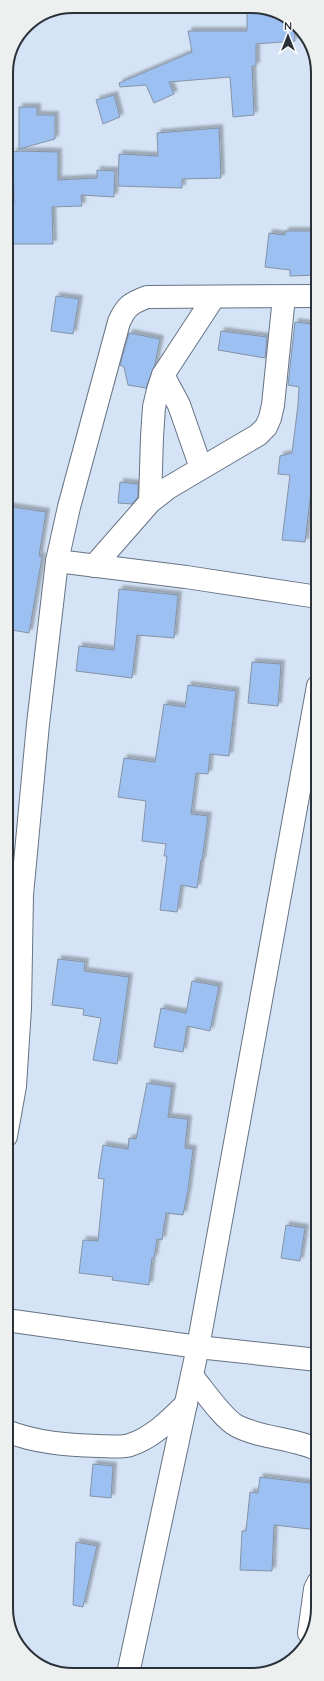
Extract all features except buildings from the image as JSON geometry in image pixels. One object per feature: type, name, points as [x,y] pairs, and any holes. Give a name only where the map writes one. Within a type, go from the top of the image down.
[{"type":"street","points":[[13,1097],[19,1016],[22,895],[38,724],[58,561],[69,507],[116,330],[125,309],[134,302],[147,297],[311,296]]},
{"type":"street","points":[[150,502],[154,407],[158,390],[164,375],[214,297]]},
{"type":"street","points":[[94,566],[150,502],[168,488],[258,435],[266,427],[273,405],[284,297]]},
{"type":"street","points":[[164,375],[179,405],[201,468]]},
{"type":"street","points":[[58,561],[311,595]]},
{"type":"street","points":[[129,1668],[198,1347],[311,725]]},
{"type":"street","points":[[13,1321],[198,1347],[311,1359]]},
{"type":"street","points":[[192,1376],[223,1414],[236,1426],[262,1435],[311,1448]]},
{"type":"street","points":[[13,1433],[35,1441],[53,1444],[128,1446],[151,1434],[186,1404]]}]
